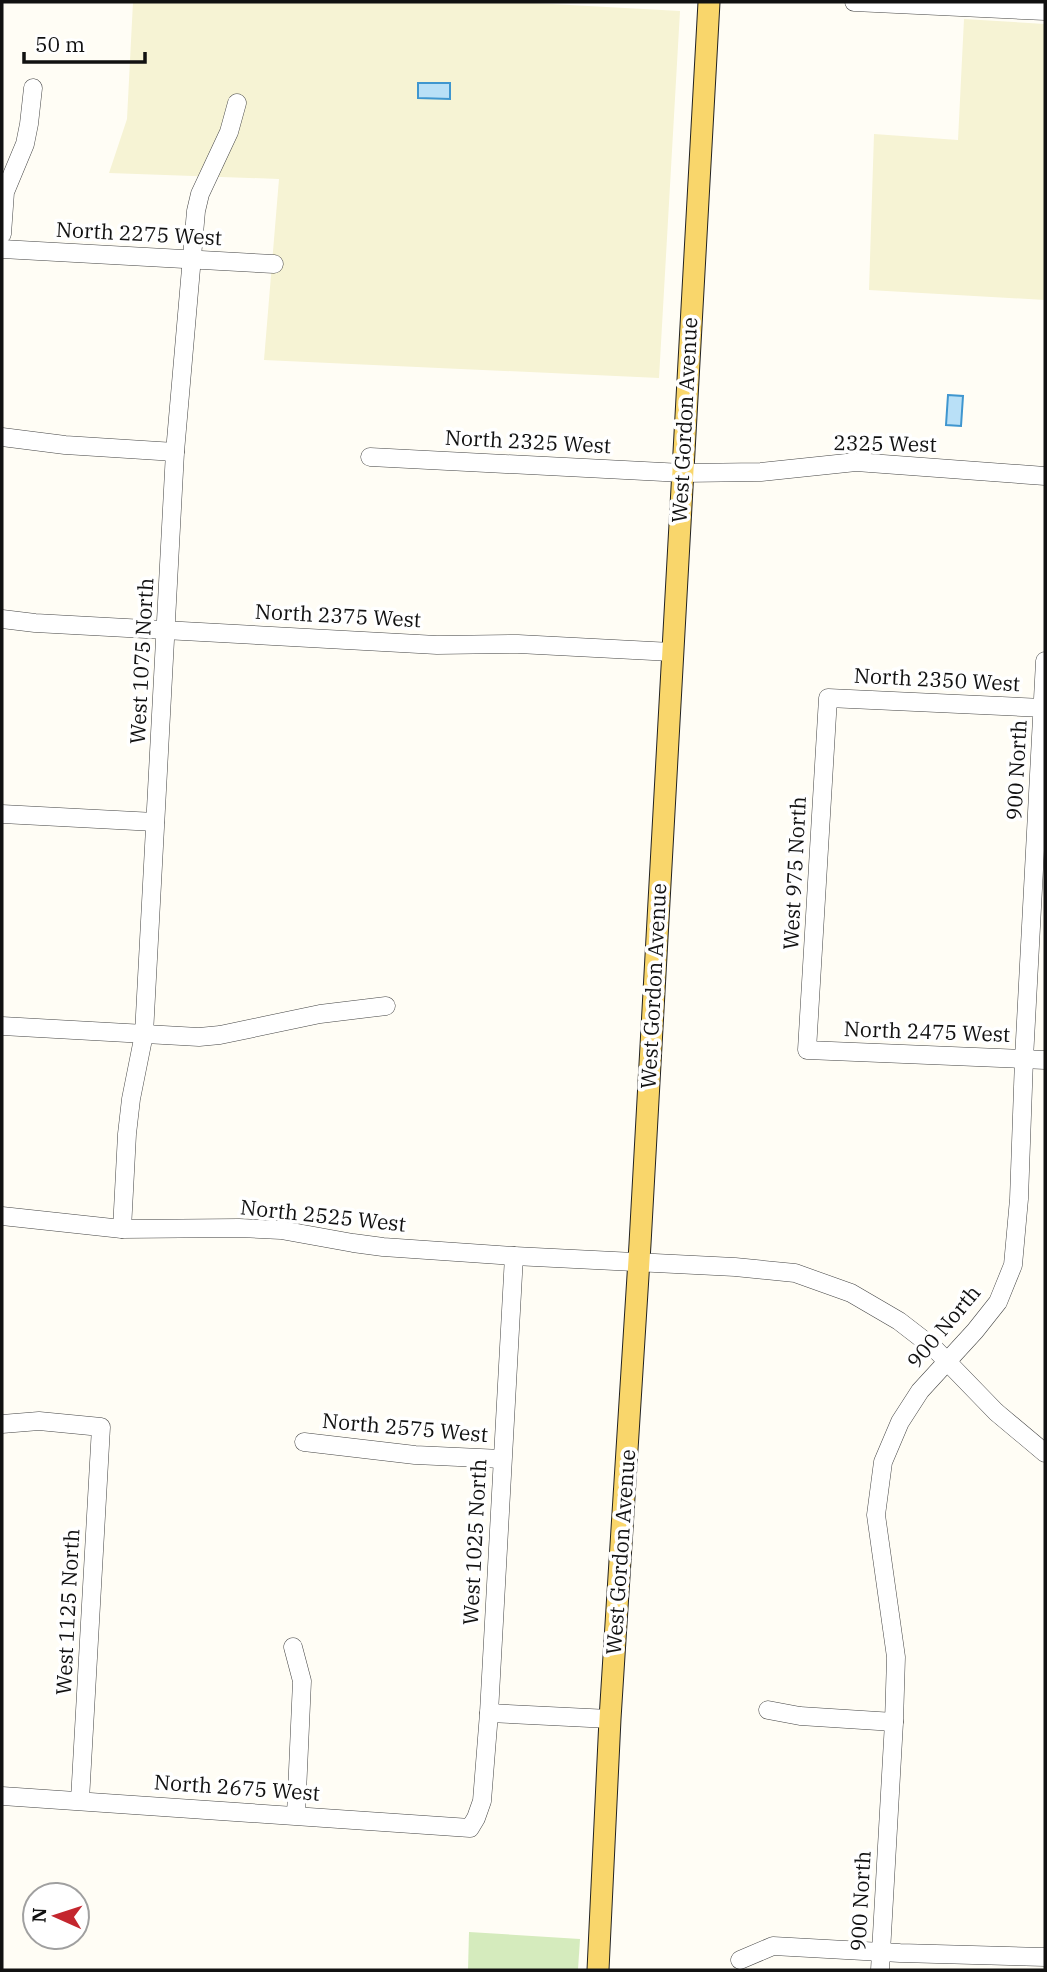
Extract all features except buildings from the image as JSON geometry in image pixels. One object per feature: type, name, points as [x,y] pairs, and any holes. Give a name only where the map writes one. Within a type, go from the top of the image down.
[{"type":"main road","name":"West Gordon Avenue","points":[[598,1970],[610,1719],[709,2]]},
{"type":"street","points":[[854,2],[1045,11]]},
{"type":"street","points":[[2,234],[5,192],[25,144],[33,88]]},
{"type":"street","name":"West 1075 North","points":[[122,1229],[127,1134],[144,1034],[175,452],[195,211],[200,194],[229,132],[237,103]]},
{"type":"street","name":"North 2275 West","points":[[2,249],[274,264]]},
{"type":"street","points":[[2,437],[65,445],[175,452]]},
{"type":"street","name":"North 2325 West","points":[[370,457],[682,472]]},
{"type":"street","name":"2325 West","points":[[682,472],[761,472],[856,462],[1045,476]]},
{"type":"street","name":"North 2375 West","points":[[2,619],[437,645],[519,643],[672,652]]},
{"type":"street","name":"900 North","points":[[880,1970],[896,1657],[876,1516],[879,1489],[883,1462],[900,1422],[920,1391],[998,1302],[1013,1265],[1019,1199],[1045,661]]},
{"type":"street","name":"North 2350 West","points":[[828,698],[1043,708]]},
{"type":"street","name":"West 975 North","points":[[807,1050],[828,698]]},
{"type":"street","points":[[2,814],[155,822]]},
{"type":"street","points":[[2,1026],[199,1037],[320,1014],[386,1006]]},
{"type":"street","name":"North 2475 West","points":[[807,1050],[1045,1060]]},
{"type":"street","name":"North 2525 West","points":[[2,1216],[122,1229],[281,1230],[383,1247],[735,1267],[795,1273],[851,1293],[899,1321],[934,1348],[996,1412],[1045,1453]]},
{"type":"street","name":"West 1025 North","points":[[470,1828],[482,1801],[489,1713],[514,1256]]},
{"type":"street","name":"West 1125 North","points":[[2,1424],[39,1421],[100,1427],[80,1800]]},
{"type":"street","name":"North 2575 West","points":[[304,1442],[415,1455],[502,1459]]},
{"type":"street","points":[[293,1647],[302,1681],[296,1815]]},
{"type":"street","points":[[768,1710],[800,1716],[894,1722]]},
{"type":"street","points":[[489,1713],[610,1719]]},
{"type":"street","name":"North 2675 West","points":[[2,1796],[470,1828]]},
{"type":"street","points":[[740,1960],[773,1946],[1045,1957]]},
{"type":"shaded area","points":[[133,2],[515,2],[680,11],[659,378],[264,360],[279,179],[109,173],[127,119]]},
{"type":"shaded area","points":[[964,19],[1045,24],[1045,300],[869,290],[874,134],[958,140]]},
{"type":"green space","points":[[469,1932],[580,1939],[578,1970],[468,1970]]},
{"type":"water","points":[[418,83],[450,83],[450,99],[418,98]]},
{"type":"water","points":[[948,395],[963,396],[961,426],[946,425]]}]
